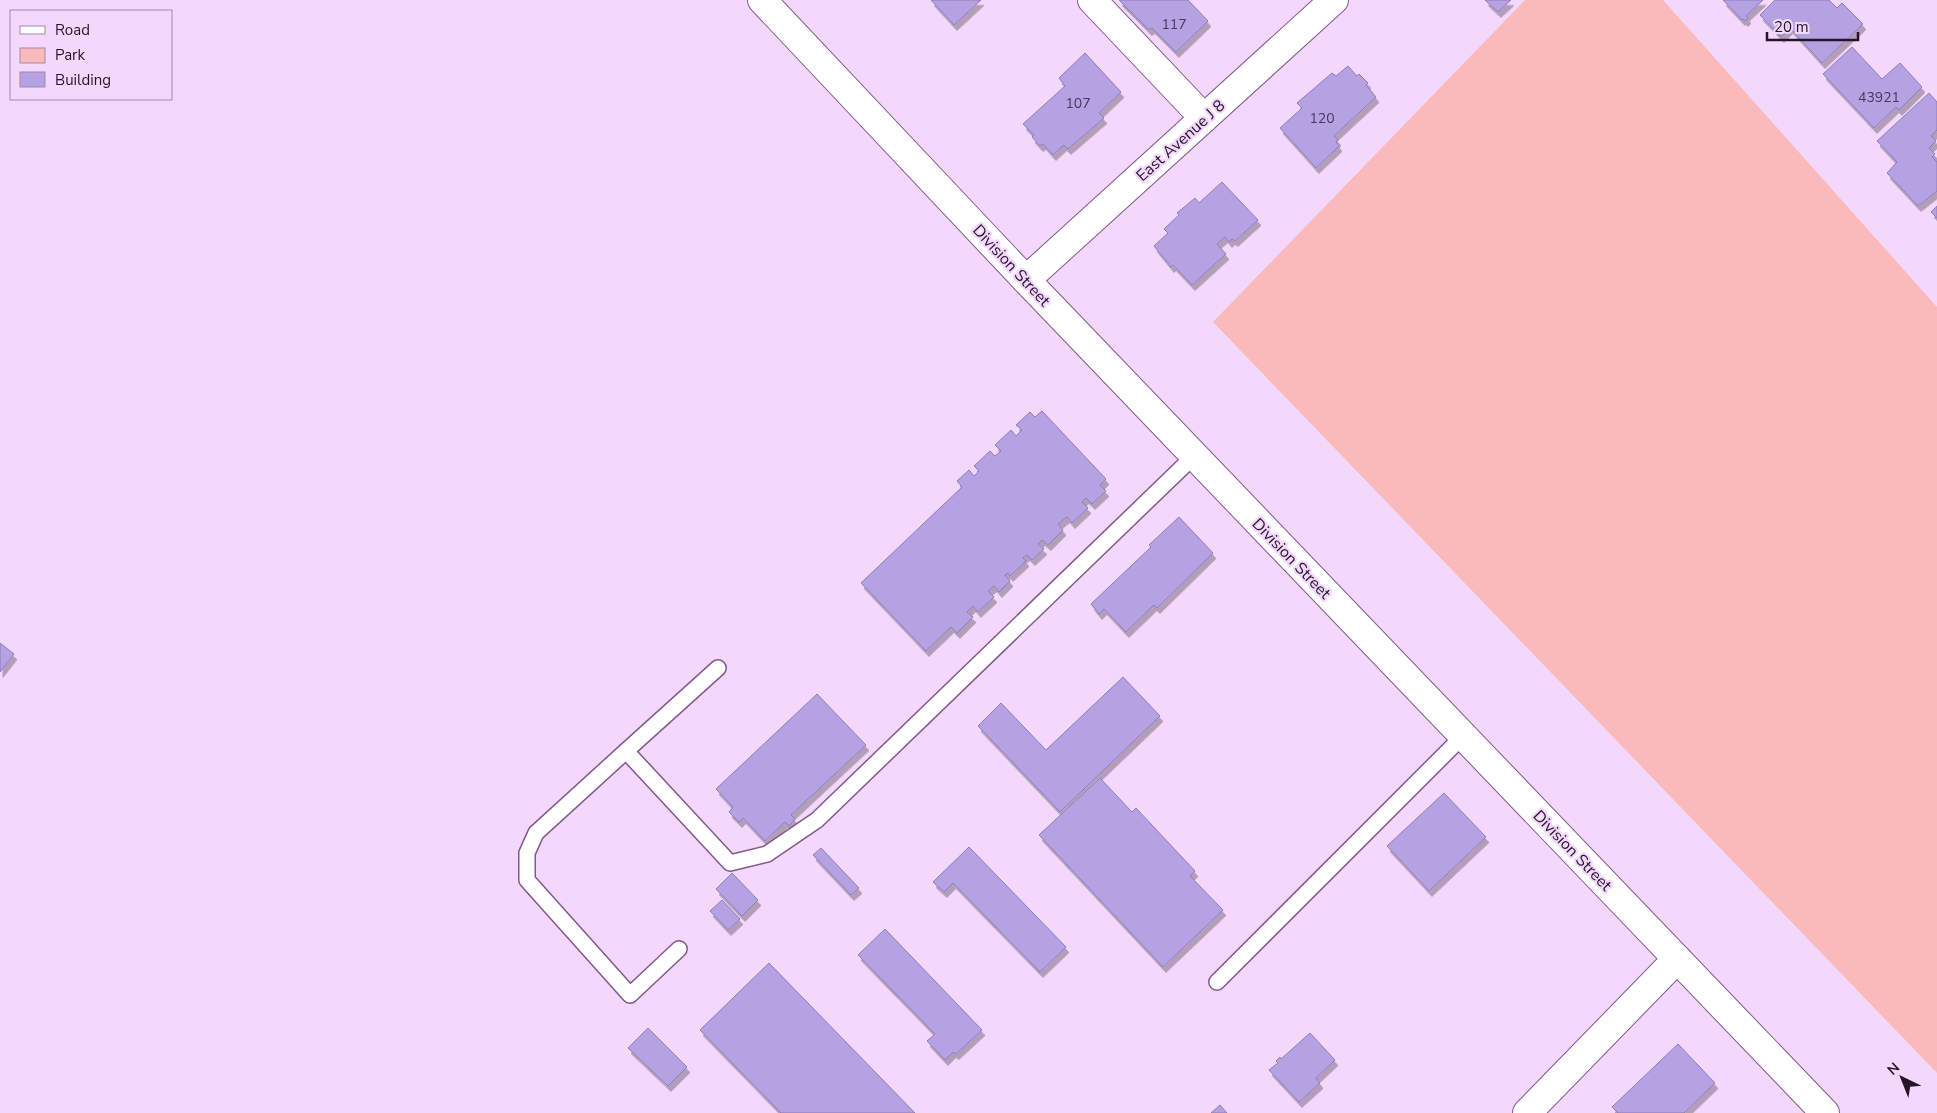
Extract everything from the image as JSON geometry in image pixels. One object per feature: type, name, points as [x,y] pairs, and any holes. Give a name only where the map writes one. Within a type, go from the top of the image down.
[{"type":"main road","points":[[1092,0],[1204,118]]},
{"type":"main road","name":"East Avenue J 8","points":[[1026,280],[1334,0]]},
{"type":"main road","name":"Division Street","points":[[772,3],[1026,280],[1825,1113]]},
{"type":"main road","points":[[1527,1113],[1677,959]]},
{"type":"lane","points":[[626,751],[730,863],[767,854],[817,820],[1194,456]]},
{"type":"lane","points":[[679,950],[630,995],[527,880],[527,853],[536,833],[718,668]]},
{"type":"lane","points":[[1217,982],[1463,736]]},
{"type":"green space","points":[[1525,0],[1663,0],[1937,307],[1937,1073],[1213,322]]},
{"type":"building","points":[[931,0],[981,0],[954,25]]},
{"type":"building","points":[[1119,0],[1188,0],[1208,21],[1176,52],[1152,28],[1149,30]]},
{"type":"building","points":[[1485,0],[1511,0],[1498,12]]},
{"type":"building","points":[[1723,0],[1763,0],[1746,16],[1748,18],[1745,21]]},
{"type":"building","points":[[1775,0],[1829,0],[1837,8],[1842,3],[1863,24],[1822,63],[1790,28],[1781,37],[1760,15]]},
{"type":"building","points":[[1852,47],[1882,79],[1900,63],[1922,87],[1899,110],[1896,107],[1874,128],[1823,74]]},
{"type":"building","points":[[1085,53],[1121,92],[1099,113],[1104,118],[1068,149],[1064,145],[1053,155],[1043,144],[1040,146],[1032,137],[1034,135],[1023,124],[1065,86],[1059,78]]},
{"type":"building","points":[[1348,66],[1357,76],[1359,74],[1368,83],[1366,85],[1376,97],[1334,136],[1338,140],[1336,142],[1339,146],[1316,168],[1280,128],[1302,108],[1297,103],[1332,73],[1336,76]]},
{"type":"building","points":[[1929,93],[1937,102],[1937,130],[1931,136],[1936,141],[1929,148],[1935,154],[1932,157],[1937,162],[1937,191],[1918,206],[1887,173],[1897,162],[1877,141]]},
{"type":"building","points":[[1222,182],[1258,220],[1235,241],[1232,239],[1229,242],[1225,237],[1217,244],[1226,254],[1192,285],[1173,265],[1171,267],[1154,246],[1168,233],[1164,229],[1179,215],[1177,213],[1195,198],[1199,203]]},
{"type":"building","points":[[1937,206],[1937,218],[1931,212]]},
{"type":"building","points":[[1042,411],[1106,479],[1100,485],[1106,491],[1092,504],[1086,498],[1082,502],[1088,508],[1072,523],[1067,517],[1058,524],[1063,530],[1048,545],[1042,540],[1038,544],[1044,549],[1032,560],[1027,555],[1023,558],[1026,561],[1010,576],[1008,573],[1005,575],[1010,581],[999,592],[994,586],[988,591],[994,597],[978,612],[973,606],[967,612],[973,617],[957,633],[951,627],[926,651],[861,583],[962,487],[957,481],[969,470],[974,476],[979,471],[974,466],[990,451],[995,456],[1001,451],[995,445],[1011,430],[1016,436],[1022,430],[1016,425],[1030,412],[1035,417]]},
{"type":"building","points":[[1179,517],[1213,553],[1157,608],[1154,605],[1126,632],[1104,609],[1099,614],[1091,604],[1151,547],[1149,545]]},
{"type":"building","points":[[0,643],[14,654],[0,672]]},
{"type":"building","points":[[1123,677],[1160,716],[1060,812],[978,726],[1001,703],[1046,750]]},
{"type":"building","points":[[817,694],[866,745],[791,815],[795,819],[789,826],[785,822],[765,841],[743,818],[739,822],[729,812],[733,807],[716,789]]},
{"type":"building","points":[[1100,778],[1132,812],[1136,808],[1195,871],[1190,876],[1223,910],[1163,967],[1039,835]]},
{"type":"building","points":[[1444,793],[1486,837],[1429,891],[1387,846]]},
{"type":"building","points":[[969,847],[1066,947],[1040,972],[953,883],[944,892],[933,882]]},
{"type":"building","points":[[821,848],[859,888],[851,895],[813,855]]},
{"type":"building","points":[[732,873],[758,900],[742,916],[716,889]]},
{"type":"building","points":[[722,900],[740,919],[728,930],[710,911]]},
{"type":"building","points":[[885,929],[982,1030],[956,1054],[953,1052],[945,1060],[927,1041],[935,1034],[858,955]]},
{"type":"building","points":[[769,963],[915,1113],[781,1113],[700,1030]]},
{"type":"building","points":[[648,1028],[687,1067],[668,1086],[628,1048]]},
{"type":"building","points":[[1310,1033],[1335,1060],[1316,1078],[1320,1083],[1299,1102],[1269,1070],[1278,1063],[1276,1061],[1280,1057],[1281,1059]]},
{"type":"building","points":[[1678,1044],[1715,1083],[1684,1113],[1618,1113],[1612,1107]]},
{"type":"building","points":[[1220,1105],[1227,1113],[1211,1113]]}]
